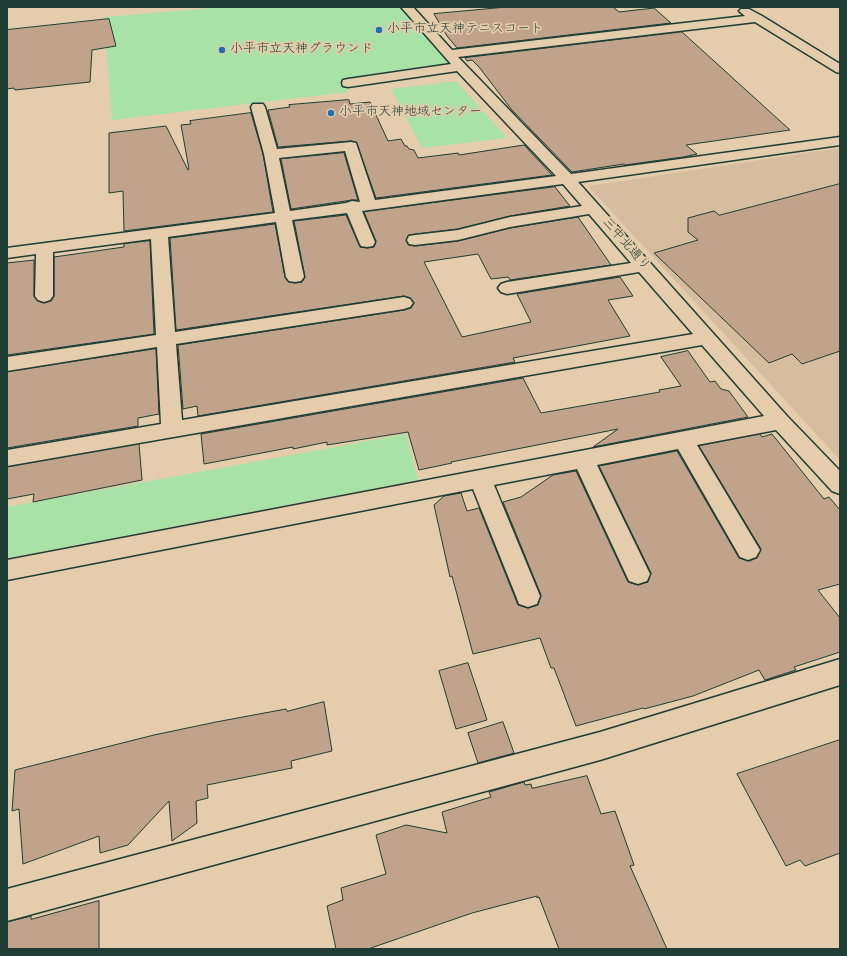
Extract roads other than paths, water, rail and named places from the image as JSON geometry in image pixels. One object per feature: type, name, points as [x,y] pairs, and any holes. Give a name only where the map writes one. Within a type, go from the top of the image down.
[{"type":"street","name":"三中北通り","points":[[407,7],[460,67],[566,179],[780,421],[840,485]]},
{"type":"street","points":[[737,7],[839,67]]},
{"type":"street","points":[[449,54],[758,18]]},
{"type":"street","points":[[348,83],[460,67]]},
{"type":"street","points":[[258,106],[270,154],[295,277]]},
{"type":"street","points":[[7,253],[840,141]]},
{"type":"street","points":[[270,154],[351,146],[369,204]]},
{"type":"street","points":[[352,206],[367,242]]},
{"type":"street","points":[[415,240],[458,235],[510,222],[593,209]]},
{"type":"street","points":[[159,232],[172,430]]},
{"type":"street","points":[[44,296],[45,248]]},
{"type":"street","points":[[507,288],[643,266]]},
{"type":"street","points":[[7,364],[166,339],[379,299],[404,303]]},
{"type":"street","points":[[7,458],[707,338]]},
{"type":"street","points":[[7,570],[780,421]]},
{"type":"street","points":[[683,439],[748,550]]},
{"type":"street","points":[[583,459],[638,574]]},
{"type":"street","points":[[480,479],[528,596]]},
{"type":"street","points":[[7,905],[600,746],[840,672]]},
{"type":"place","name":"小平市立天神テニスコート","points":[[379,30]]},
{"type":"place","name":"小平市立天神グラウンド","points":[[222,50]]},
{"type":"place","name":"小平市天神地域センター","points":[[331,113]]}]
